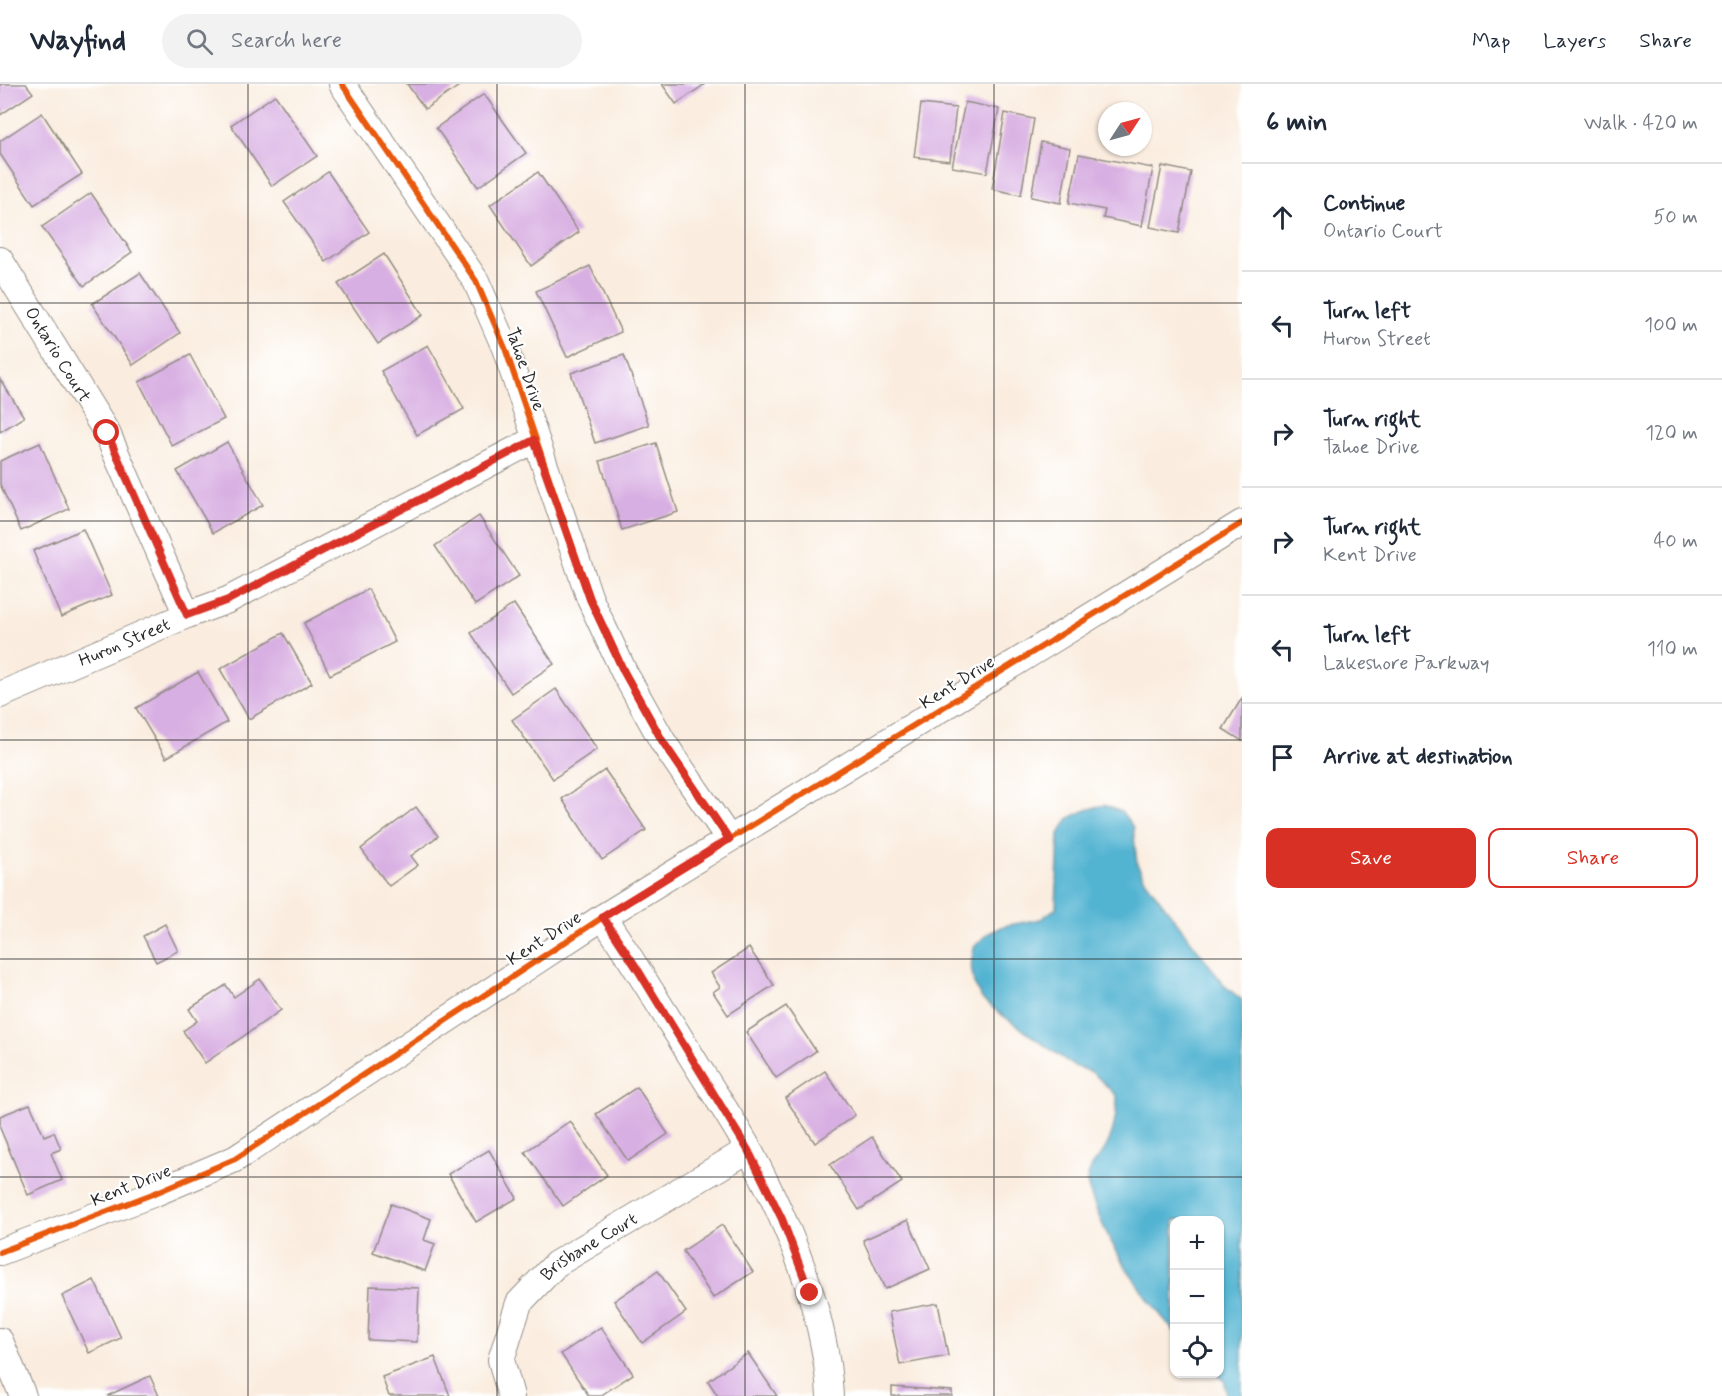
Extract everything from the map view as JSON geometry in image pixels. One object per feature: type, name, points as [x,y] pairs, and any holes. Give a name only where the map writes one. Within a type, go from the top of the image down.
[{"type":"street","name":"Tahoe Drive","points":[[342,84],[476,281],[505,348],[534,440],[590,599],[624,672],[663,742],[729,839]]},
{"type":"street","name":"Ontario Court","points":[[0,260],[107,433],[187,615]]},
{"type":"street","name":"Huron Street","points":[[0,695],[187,615],[228,600],[534,440]]},
{"type":"street","name":"Kent Drive","points":[[0,1252],[235,1159],[603,917],[1242,523]]},
{"type":"street","points":[[603,917],[748,1150],[782,1219],[810,1293],[828,1369],[830,1396]]},
{"type":"street","name":"Brisbane Court","points":[[511,1396],[501,1360],[519,1303],[556,1264],[748,1150]]},
{"type":"street","points":[[0,1341],[23,1396]]},
{"type":"water","points":[[1104,805],[1122,812],[1133,827],[1137,864],[1146,881],[1225,986],[1242,1000],[1242,1396],[1226,1396],[1225,1381],[1221,1378],[1224,1378],[1224,1216],[1170,1216],[1170,1326],[1149,1301],[1116,1251],[1099,1216],[1087,1181],[1090,1171],[1111,1136],[1116,1116],[1117,1096],[1092,1072],[1074,1066],[998,1012],[983,1000],[974,984],[971,965],[974,947],[987,934],[1004,926],[1041,919],[1056,908],[1059,834],[1069,818]]},
{"type":"building","points":[[0,84],[26,84],[33,93],[0,115]]},
{"type":"building","points":[[407,84],[462,84],[425,109]]},
{"type":"building","points":[[662,84],[705,84],[676,104]]},
{"type":"building","points":[[484,94],[526,153],[478,187],[436,128]]},
{"type":"building","points":[[275,95],[317,156],[272,186],[231,125]]},
{"type":"building","points":[[965,102],[999,109],[987,173],[952,167]]},
{"type":"building","points":[[921,104],[956,108],[950,161],[914,157]]},
{"type":"building","points":[[42,113],[82,174],[34,205],[0,154],[0,141]]},
{"type":"building","points":[[1005,113],[1034,119],[1021,195],[992,189]]},
{"type":"building","points":[[1041,142],[1070,148],[1061,203],[1031,197]]},
{"type":"building","points":[[1079,154],[1153,168],[1142,226],[1103,218],[1105,210],[1069,203]]},
{"type":"building","points":[[1162,166],[1191,172],[1179,233],[1150,227]]},
{"type":"building","points":[[328,172],[369,232],[326,262],[284,202]]},
{"type":"building","points":[[538,172],[579,232],[531,266],[490,205]]},
{"type":"building","points":[[91,193],[132,252],[84,286],[42,227]]},
{"type":"building","points":[[384,254],[423,315],[378,344],[338,284]]},
{"type":"building","points":[[590,266],[621,332],[567,357],[536,291]]},
{"type":"building","points":[[140,273],[180,333],[133,365],[92,304]]},
{"type":"building","points":[[428,345],[464,409],[417,435],[381,371]]},
{"type":"building","points":[[190,355],[224,419],[172,446],[139,382]]},
{"type":"building","points":[[624,355],[649,425],[595,443],[571,373]]},
{"type":"building","points":[[0,379],[24,417],[0,432]]},
{"type":"building","points":[[227,442],[263,505],[213,533],[177,471]]},
{"type":"building","points":[[40,443],[69,509],[21,531],[0,484],[0,461]]},
{"type":"building","points":[[656,443],[678,512],[622,530],[600,461]]},
{"type":"building","points":[[479,516],[519,576],[475,605],[435,546]]},
{"type":"building","points":[[83,529],[112,595],[61,617],[33,551]]},
{"type":"building","points":[[368,589],[395,642],[330,675],[304,623]]},
{"type":"building","points":[[514,604],[554,664],[511,693],[471,633]]},
{"type":"building","points":[[283,633],[312,683],[249,719],[220,669]]},
{"type":"building","points":[[198,672],[227,722],[166,758],[136,708]]},
{"type":"building","points":[[556,689],[597,749],[553,779],[512,720]]},
{"type":"building","points":[[1242,698],[1242,741],[1223,729]]},
{"type":"building","points":[[605,770],[646,830],[602,860],[562,799]]},
{"type":"building","points":[[416,807],[438,836],[411,856],[418,865],[389,886],[361,849]]},
{"type":"building","points":[[165,924],[178,951],[156,962],[143,936]]},
{"type":"building","points":[[749,948],[774,985],[728,1015],[713,992],[720,987],[711,973]]},
{"type":"building","points":[[260,979],[281,1010],[205,1063],[183,1031],[197,1021],[189,1009],[226,985],[234,997]]},
{"type":"building","points":[[786,1006],[816,1051],[776,1078],[746,1032]]},
{"type":"building","points":[[825,1071],[855,1115],[815,1143],[785,1098]]},
{"type":"building","points":[[637,1087],[668,1134],[628,1161],[596,1114]]},
{"type":"building","points":[[30,1104],[44,1136],[54,1132],[61,1149],[51,1153],[62,1180],[28,1195],[0,1128],[0,1116]]},
{"type":"building","points":[[570,1121],[607,1175],[563,1206],[525,1152]]},
{"type":"building","points":[[872,1137],[902,1182],[859,1210],[830,1165]]},
{"type":"building","points":[[489,1150],[517,1198],[476,1222],[448,1174]]},
{"type":"building","points":[[391,1204],[431,1219],[424,1240],[435,1244],[425,1271],[373,1252]]},
{"type":"building","points":[[908,1220],[930,1269],[885,1289],[863,1240]]},
{"type":"building","points":[[722,1225],[753,1272],[713,1298],[683,1251]]},
{"type":"building","points":[[658,1271],[686,1312],[642,1343],[614,1301]]},
{"type":"building","points":[[94,1280],[121,1338],[89,1353],[62,1296]]},
{"type":"building","points":[[370,1286],[419,1288],[417,1342],[368,1340]]},
{"type":"building","points":[[938,1303],[948,1356],[900,1365],[889,1312]]},
{"type":"building","points":[[601,1327],[633,1374],[600,1396],[589,1396],[561,1354]]},
{"type":"building","points":[[748,1353],[777,1396],[718,1396],[708,1381]]},
{"type":"building","points":[[435,1357],[450,1396],[389,1396],[382,1377]]},
{"type":"building","points":[[150,1376],[159,1396],[107,1396]]},
{"type":"building","points":[[892,1387],[952,1391],[952,1396],[892,1396]]},
{"type":"cycle path","points":[[342,84],[476,281],[505,348],[590,599],[624,672],[663,742],[729,839]]},
{"type":"cycle path","points":[[0,1252],[155,1193],[235,1159],[603,917],[1242,523]]},
{"type":"route","points":[[107,433],[187,615],[228,600],[534,440],[590,599],[624,672],[663,742],[729,839],[603,917],[748,1150],[782,1219],[810,1293]]}]
